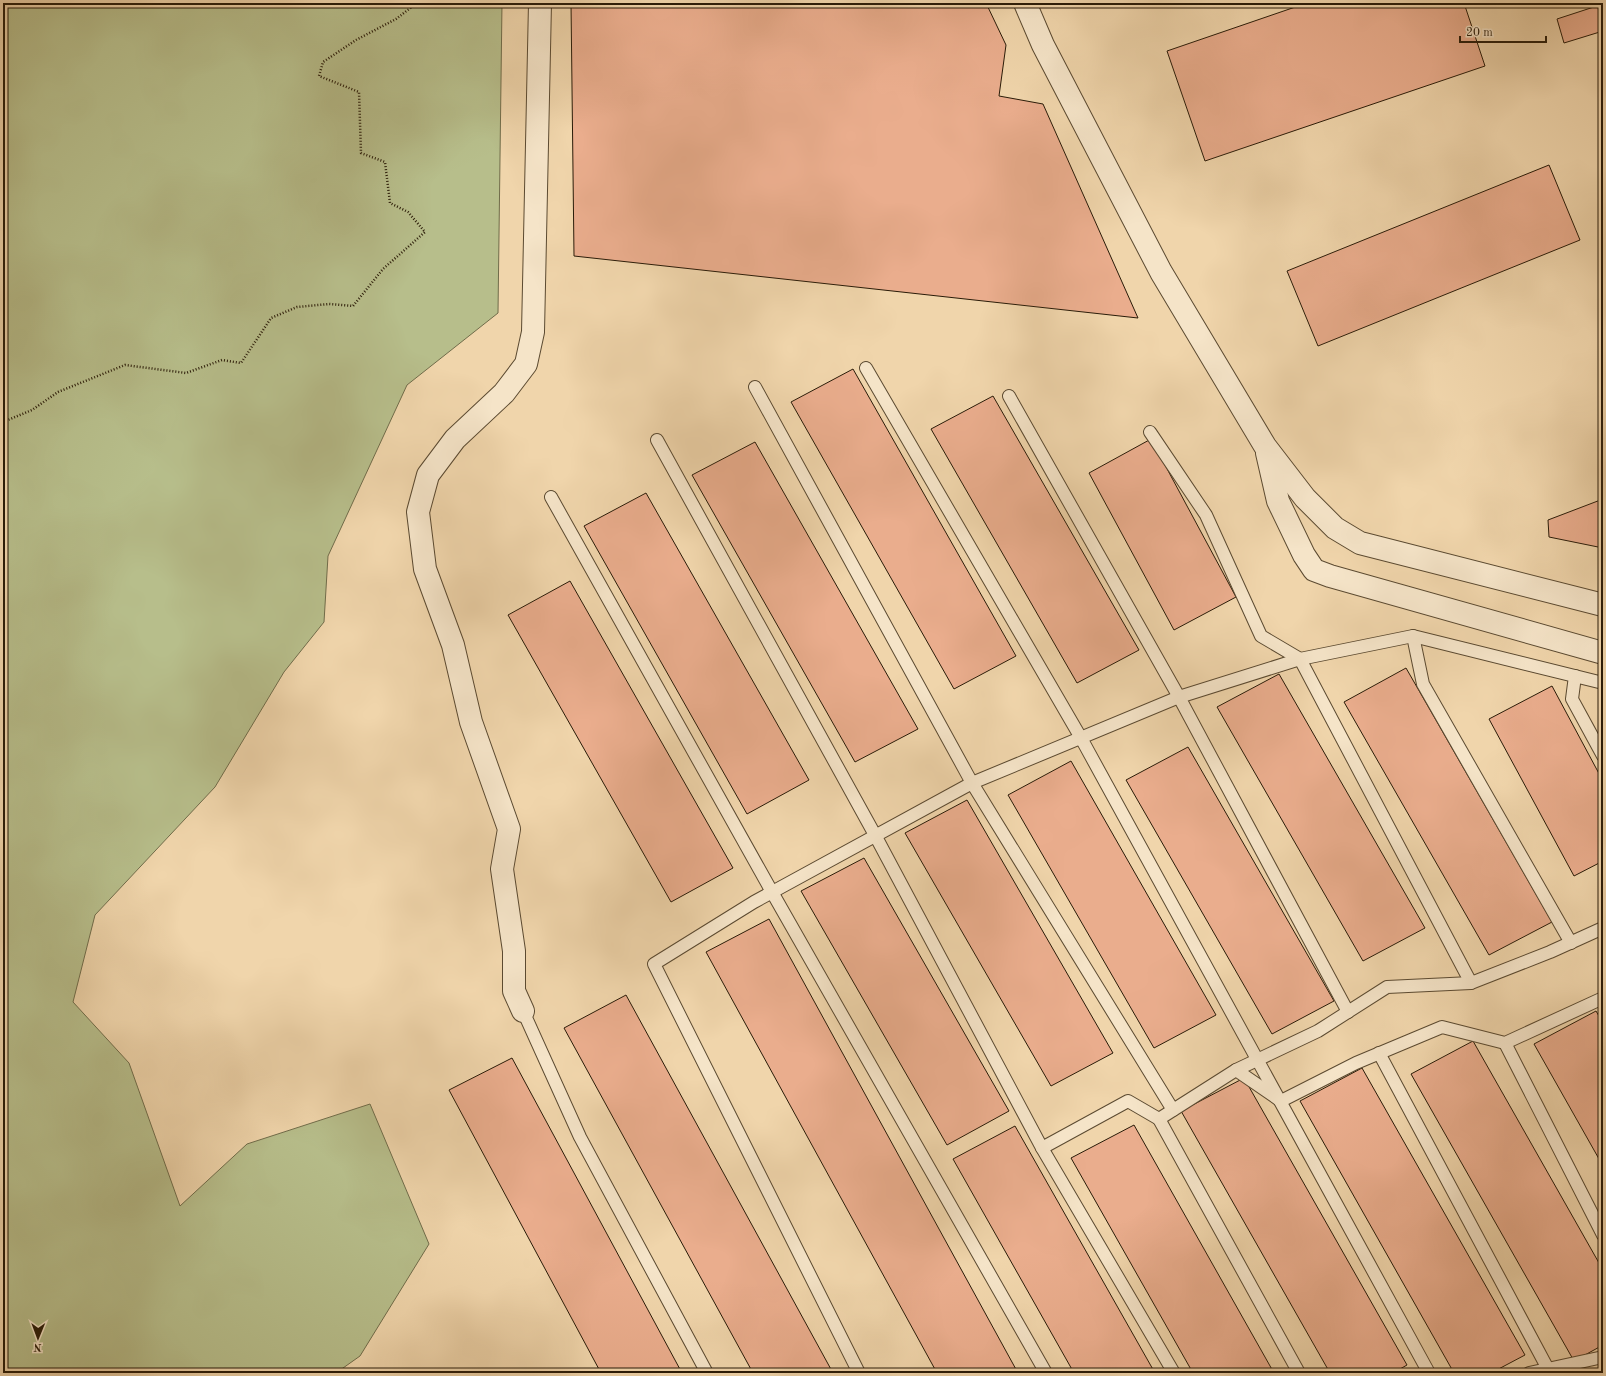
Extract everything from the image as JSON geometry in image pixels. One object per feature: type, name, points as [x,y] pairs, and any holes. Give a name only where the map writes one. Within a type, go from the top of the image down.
[{"type":"street","points":[[523,1011],[514,991],[514,950],[502,869],[509,829],[471,722],[454,645],[425,569],[418,512],[428,475],[455,439],[504,393],[526,364],[533,332],[540,3]]},
{"type":"street","points":[[1026,3],[1043,46],[1162,272],[1265,446],[1305,498],[1335,528],[1360,543],[1603,605]]},
{"type":"street","points":[[1265,446],[1278,500],[1304,555],[1314,570],[1330,576],[1603,652]]},
{"type":"lane","points":[[866,368],[1082,738],[1429,1373]]},
{"type":"lane","points":[[755,387],[972,782],[1173,1110]]},
{"type":"lane","points":[[1009,396],[1179,697],[1348,1012]]},
{"type":"lane","points":[[1150,432],[1206,516],[1261,636],[1300,659],[1471,982]]},
{"type":"lane","points":[[657,440],[875,835],[1042,1148],[1174,1373]]},
{"type":"lane","points":[[552,497],[772,892],[1046,1373]]},
{"type":"lane","points":[[1413,636],[1423,684],[1571,943]]},
{"type":"lane","points":[[859,1373],[654,964],[754,902],[972,782],[1179,697],[1300,659],[1413,636],[1603,683]]},
{"type":"lane","points":[[1575,676],[1572,699],[1603,756]]},
{"type":"lane","points":[[1159,1119],[1236,1070],[1318,1030],[1387,987],[1471,982],[1571,943],[1603,928]]},
{"type":"lane","points":[[1281,1101],[1356,1063],[1442,1027],[1505,1043],[1603,998]]},
{"type":"lane","points":[[523,1011],[580,1137],[707,1373]]},
{"type":"lane","points":[[1505,1043],[1603,1235]]},
{"type":"lane","points":[[1379,1053],[1548,1369]]},
{"type":"lane","points":[[1236,1070],[1281,1101]]},
{"type":"lane","points":[[1042,1148],[1128,1101],[1159,1119],[1299,1373]]},
{"type":"lane","points":[[1529,1373],[1603,1357]]},
{"type":"path","points":[[3,422],[32,410],[58,392],[126,365],[186,373],[222,360],[241,363],[270,318],[297,307],[329,304],[353,306],[383,269],[425,232],[408,212],[390,203],[385,162],[360,153],[359,92],[319,76],[323,62],[356,40],[396,19],[417,3]]},
{"type":"green space","points":[[3,3],[502,3],[498,313],[407,385],[328,556],[324,622],[284,672],[215,787],[95,915],[73,1002],[129,1063],[180,1206],[247,1144],[370,1104],[429,1244],[360,1356],[336,1373],[3,1373]]},
{"type":"building","points":[[571,3],[986,3],[1006,45],[999,96],[1043,104],[1138,318],[574,256]]},
{"type":"building","points":[[1307,3],[1464,3],[1485,66],[1205,161],[1167,51]]},
{"type":"building","points":[[1603,4],[1603,31],[1564,43],[1557,19]]},
{"type":"building","points":[[1549,165],[1580,240],[1318,346],[1287,271]]},
{"type":"building","points":[[853,369],[1016,656],[954,689],[791,402]]},
{"type":"building","points":[[993,396],[1139,650],[1077,683],[931,429]]},
{"type":"building","points":[[1151,439],[1236,597],[1174,630],[1089,473]]},
{"type":"building","points":[[755,442],[918,729],[855,762],[692,475]]},
{"type":"building","points":[[646,493],[809,780],[747,814],[584,526]]},
{"type":"building","points":[[1603,499],[1603,548],[1549,537],[1548,520]]},
{"type":"building","points":[[570,581],[733,868],[671,902],[508,615]]},
{"type":"building","points":[[1406,668],[1552,922],[1489,955],[1344,702]]},
{"type":"building","points":[[1279,674],[1425,928],[1363,961],[1217,707]]},
{"type":"building","points":[[1552,686],[1603,781],[1603,861],[1574,876],[1489,719]]},
{"type":"building","points":[[1188,747],[1334,1001],[1272,1034],[1126,780]]},
{"type":"building","points":[[1071,761],[1216,1015],[1154,1048],[1008,795]]},
{"type":"building","points":[[967,800],[1113,1053],[1051,1086],[905,833]]},
{"type":"building","points":[[864,858],[1009,1111],[947,1145],[801,891]]},
{"type":"building","points":[[769,919],[1018,1373],[937,1373],[706,952]]},
{"type":"building","points":[[626,995],[833,1373],[753,1373],[564,1028]]},
{"type":"building","points":[[1596,1011],[1603,1023],[1603,1166],[1534,1044]]},
{"type":"building","points":[[1473,1041],[1603,1270],[1603,1345],[1574,1361],[1411,1074]]},
{"type":"building","points":[[512,1058],[682,1373],[601,1373],[449,1090]]},
{"type":"building","points":[[1362,1068],[1525,1355],[1491,1373],[1454,1373],[1300,1101]]},
{"type":"building","points":[[1244,1078],[1407,1365],[1393,1373],[1330,1373],[1181,1111]]},
{"type":"building","points":[[1134,1125],[1274,1373],[1193,1373],[1071,1158]]},
{"type":"building","points":[[1015,1126],[1155,1373],[1074,1373],[953,1159]]}]
